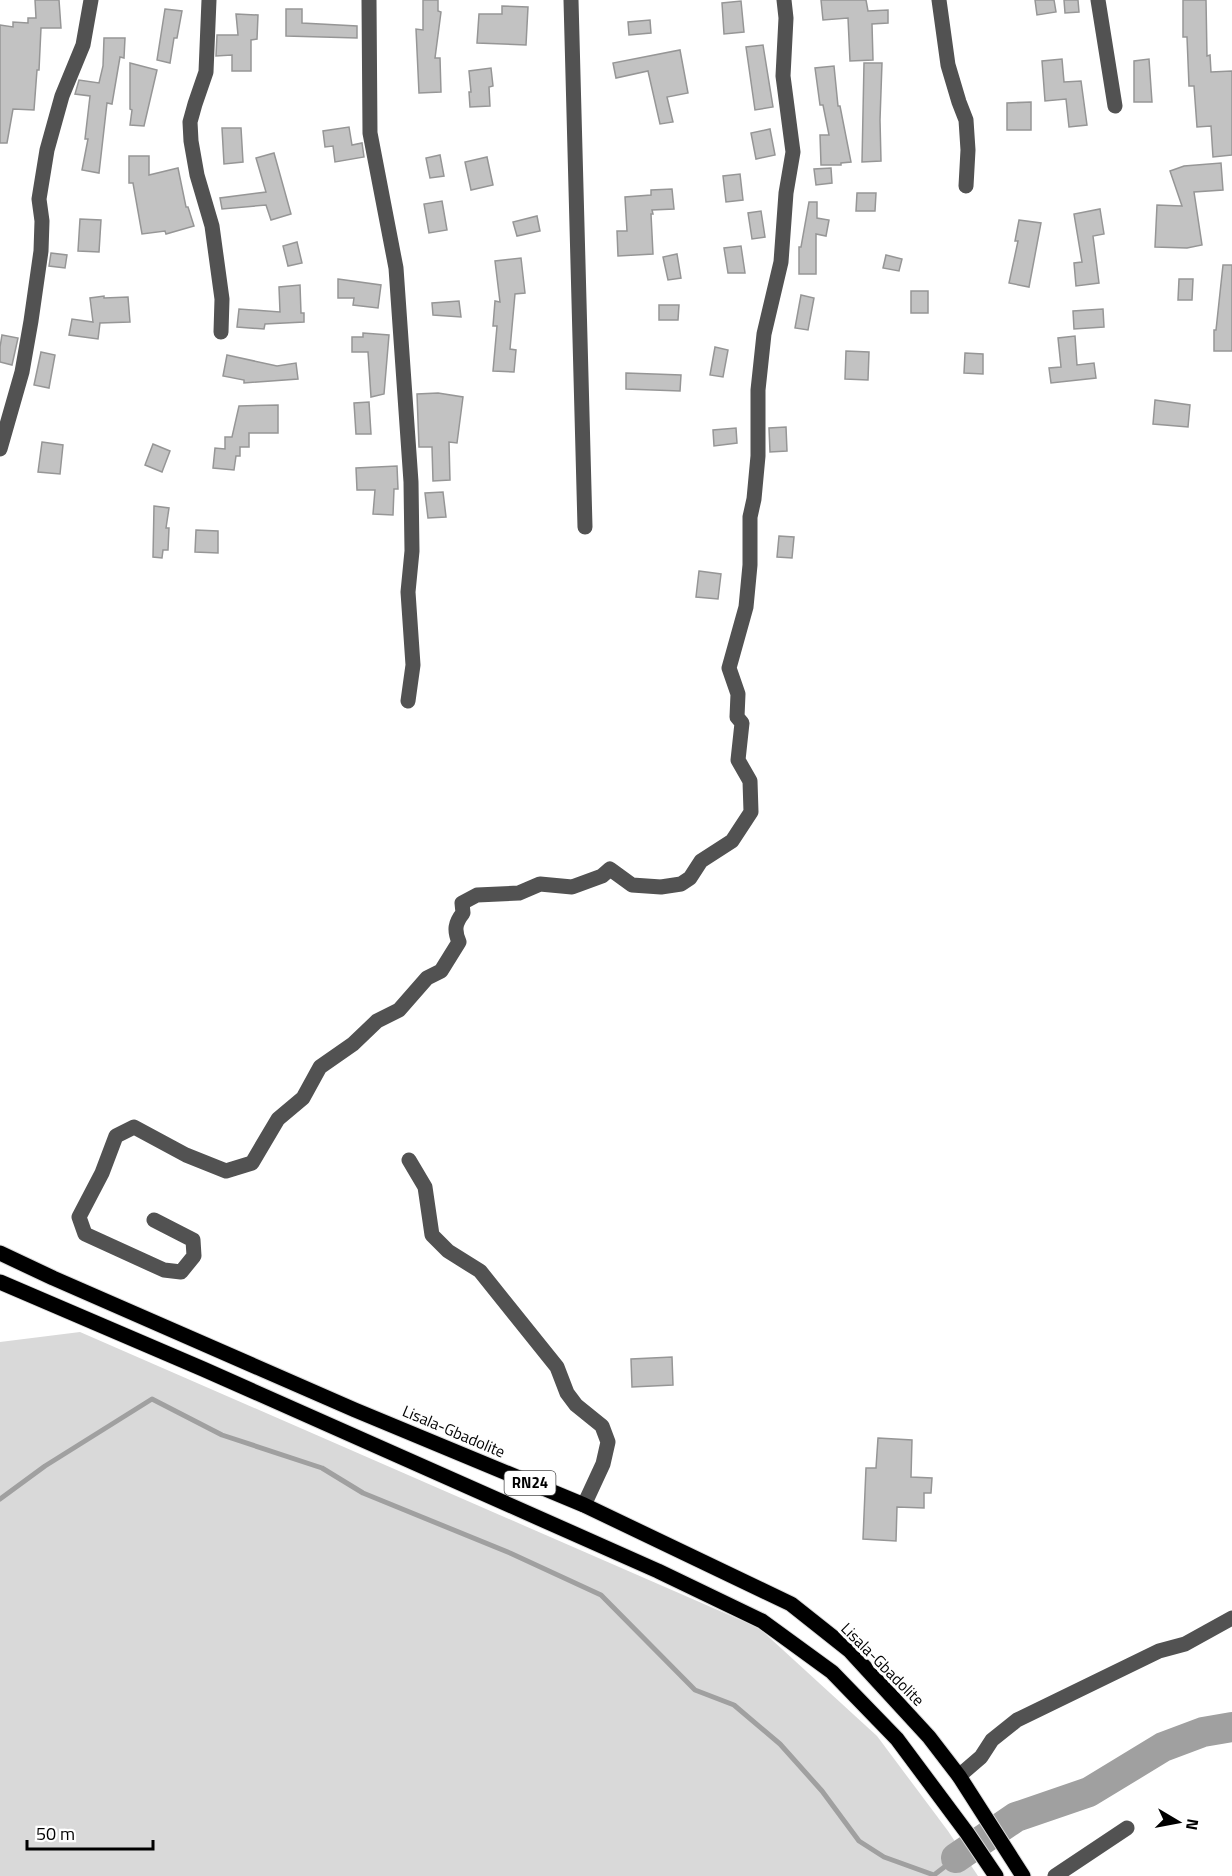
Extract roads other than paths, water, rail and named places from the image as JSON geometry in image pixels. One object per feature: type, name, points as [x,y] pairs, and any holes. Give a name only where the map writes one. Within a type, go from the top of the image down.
[{"type":"main road","name":"Lisala-Gbadolite","points":[[0,1253],[344,1405],[584,1505],[791,1604],[849,1650],[929,1737],[959,1776],[1023,1876]]},
{"type":"main road","name":"RN24","points":[[0,1282],[7,1291],[203,1369],[648,1567],[762,1621],[832,1672],[897,1739],[996,1876]]},
{"type":"street","points":[[0,449],[22,372],[31,321],[41,251],[42,221],[39,199],[47,150],[62,96],[83,45],[91,0]]},
{"type":"street","points":[[209,0],[206,72],[190,122],[197,175],[212,226],[222,299],[221,332]]},
{"type":"street","points":[[369,0],[370,133],[396,268],[411,482],[412,551],[408,592],[413,665],[408,701]]},
{"type":"street","points":[[571,0],[585,527]]},
{"type":"street","points":[[154,1220],[194,1240],[194,1256],[181,1272],[164,1270],[85,1234],[79,1217],[102,1173],[116,1136],[134,1127],[186,1155],[226,1171],[252,1164],[278,1119],[303,1098],[320,1066],[353,1044],[377,1021],[399,1010],[427,978],[441,971],[459,942],[455,933],[456,922],[464,913],[462,903],[477,895],[519,893],[540,885],[572,887],[602,876],[610,869],[632,885],[661,887],[681,884],[690,878],[701,861],[732,841],[751,812],[750,781],[738,760],[742,723],[737,717],[738,694],[729,668],[746,607],[750,565],[750,518],[758,456],[758,390],[764,334],[781,262],[786,193],[793,152],[783,76],[786,18],[784,0]]},
{"type":"street","points":[[939,0],[948,65],[958,102],[966,120],[968,150],[966,186]]},
{"type":"street","points":[[1098,0],[1115,106]]},
{"type":"street","points":[[409,1160],[425,1187],[432,1235],[448,1251],[480,1271],[557,1367],[567,1393],[576,1405],[602,1426],[608,1442],[603,1464],[584,1505]]},
{"type":"street","points":[[959,1776],[981,1757],[992,1740],[1017,1720],[1160,1651],[1185,1644],[1232,1618]]},
{"type":"street","points":[[1055,1876],[1127,1828]]},
{"type":"waterway","points":[[0,1499],[45,1466],[152,1399],[222,1435],[322,1468],[363,1493],[510,1553],[601,1595],[695,1690],[734,1705],[780,1744],[822,1791],[859,1841],[884,1857],[934,1875],[956,1858]]},
{"type":"waterway","points":[[956,1858],[1016,1817],[1089,1792],[1163,1747],[1203,1732],[1232,1727]]}]
